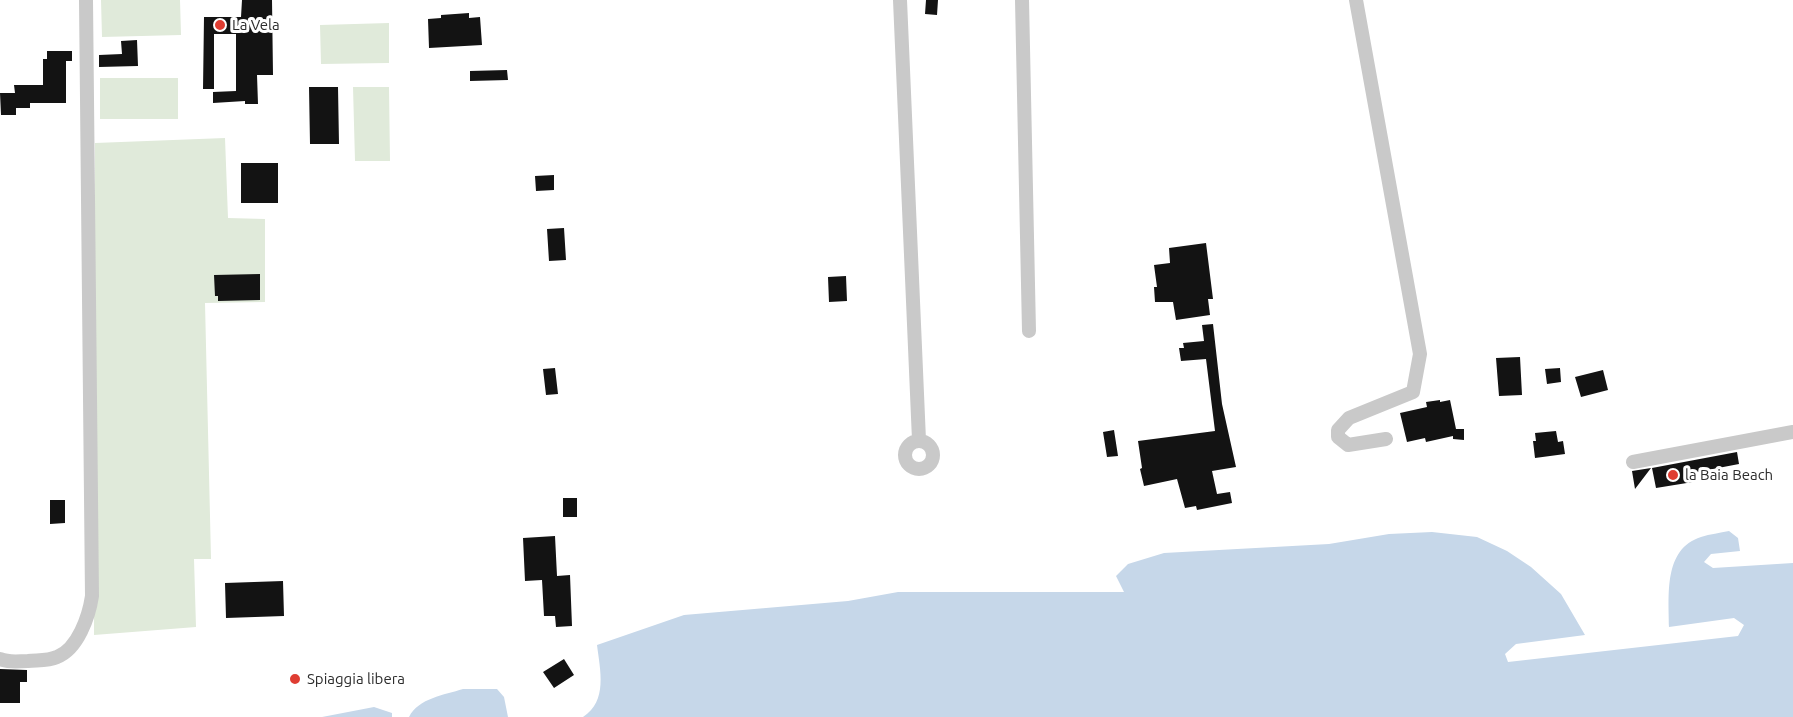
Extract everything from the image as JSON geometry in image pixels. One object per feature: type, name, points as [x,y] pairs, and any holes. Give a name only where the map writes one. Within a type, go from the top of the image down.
[{"type":"lane","points":[[0,659],[9,662],[41,660],[58,657],[65,653],[84,622],[92,596],[86,0]]},
{"type":"lane","points":[[900,0],[920,440]]},
{"type":"lane","points":[[1022,0],[1029,332]]},
{"type":"lane","points":[[1356,0],[1420,354],[1413,392],[1349,418],[1338,430],[1338,437],[1348,445],[1386,439]]},
{"type":"lane","points":[[1633,462],[1793,432]]},
{"type":"green space","points":[[101,0],[180,0],[181,35],[102,37]]},
{"type":"green space","points":[[389,23],[389,63],[321,64],[320,25]]},
{"type":"green space","points":[[100,78],[178,78],[178,119],[100,119]]},
{"type":"green space","points":[[353,87],[389,87],[390,161],[355,161]]},
{"type":"green space","points":[[225,138],[228,218],[265,219],[265,302],[205,303],[211,559],[194,559],[196,627],[94,635],[95,143]]},
{"type":"water","points":[[1729,531],[1738,538],[1740,551],[1711,554],[1704,562],[1713,568],[1793,563],[1793,717],[583,717],[596,703],[599,694],[597,645],[684,615],[848,601],[898,592],[1124,592],[1116,576],[1128,564],[1164,553],[1329,544],[1389,534],[1432,532],[1477,537],[1507,551],[1531,567],[1561,594],[1585,635],[1516,644],[1505,654],[1508,662],[1738,636],[1744,625],[1734,618],[1669,627],[1669,588],[1674,563],[1680,552],[1689,543],[1701,537]]},
{"type":"water","points":[[463,689],[497,689],[504,697],[508,717],[409,717],[425,701]]},
{"type":"water","points":[[374,707],[392,713],[392,717],[322,717]]},
{"type":"building","points":[[242,0],[272,0],[273,75],[257,75],[258,104],[245,104],[245,101],[213,103],[213,92],[236,91],[236,34],[214,34],[214,89],[203,89],[204,17],[241,17]]},
{"type":"building","points":[[926,0],[938,0],[937,15],[925,14]]},
{"type":"building","points":[[469,13],[469,18],[480,17],[482,45],[429,48],[428,19],[441,18],[441,15]]},
{"type":"building","points":[[137,40],[138,66],[99,67],[99,55],[122,54],[121,41]]},
{"type":"building","points":[[47,51],[72,51],[72,61],[66,61],[66,103],[30,103],[30,108],[16,108],[16,115],[1,115],[0,93],[15,93],[14,85],[43,85],[43,59],[47,59]]},
{"type":"building","points":[[507,70],[508,80],[470,81],[470,71]]},
{"type":"building","points":[[309,87],[338,87],[339,144],[310,144]]},
{"type":"building","points":[[241,163],[278,163],[278,203],[241,203]]},
{"type":"building","points":[[554,175],[554,190],[536,191],[535,176]]},
{"type":"building","points":[[564,228],[566,260],[549,261],[547,229]]},
{"type":"building","points":[[1206,243],[1213,299],[1208,299],[1210,315],[1176,320],[1173,302],[1155,302],[1154,287],[1157,287],[1154,265],[1170,263],[1169,248]]},
{"type":"building","points":[[260,274],[260,300],[218,301],[218,296],[215,296],[214,275]]},
{"type":"building","points":[[846,276],[847,301],[829,302],[828,277]]},
{"type":"building","points":[[1213,324],[1222,404],[1236,467],[1212,471],[1217,494],[1230,492],[1232,503],[1197,510],[1196,506],[1185,508],[1177,479],[1144,486],[1138,441],[1215,431],[1206,359],[1181,361],[1179,348],[1184,348],[1183,343],[1204,341],[1202,325]]},
{"type":"building","points":[[1520,357],[1522,395],[1499,396],[1496,358]]},
{"type":"building","points":[[555,368],[558,394],[546,395],[543,369]]},
{"type":"building","points":[[1560,368],[1561,382],[1547,384],[1545,369]]},
{"type":"building","points":[[1603,370],[1608,390],[1581,397],[1575,377]]},
{"type":"building","points":[[1440,400],[1440,402],[1450,400],[1456,429],[1464,429],[1464,440],[1453,439],[1453,436],[1426,442],[1425,438],[1407,442],[1400,413],[1427,407],[1426,402]]},
{"type":"building","points":[[1114,430],[1118,456],[1107,457],[1103,432]]},
{"type":"building","points":[[1556,431],[1558,442],[1563,441],[1565,454],[1535,458],[1533,441],[1536,441],[1535,433]]},
{"type":"building","points":[[1737,452],[1739,464],[1692,473],[1693,482],[1656,488],[1652,468]]},
{"type":"building","points":[[1651,468],[1635,489],[1632,471]]},
{"type":"building","points":[[563,498],[577,498],[577,517],[563,517]]},
{"type":"building","points":[[50,500],[65,500],[65,523],[50,524]]},
{"type":"building","points":[[555,536],[557,576],[570,575],[572,626],[556,627],[555,616],[544,616],[542,580],[525,581],[523,538]]},
{"type":"building","points":[[283,581],[284,616],[226,618],[225,583]]},
{"type":"building","points":[[564,659],[574,675],[554,688],[543,672]]},
{"type":"building","points":[[0,669],[27,670],[27,682],[20,682],[20,703],[0,703]]},
{"type":"place","name":"La Vela","points":[[220,25]]},
{"type":"place","name":"la Baia Beach","points":[[1673,475]]},
{"type":"place","name":"Spiaggia libera","points":[[295,679]]}]
